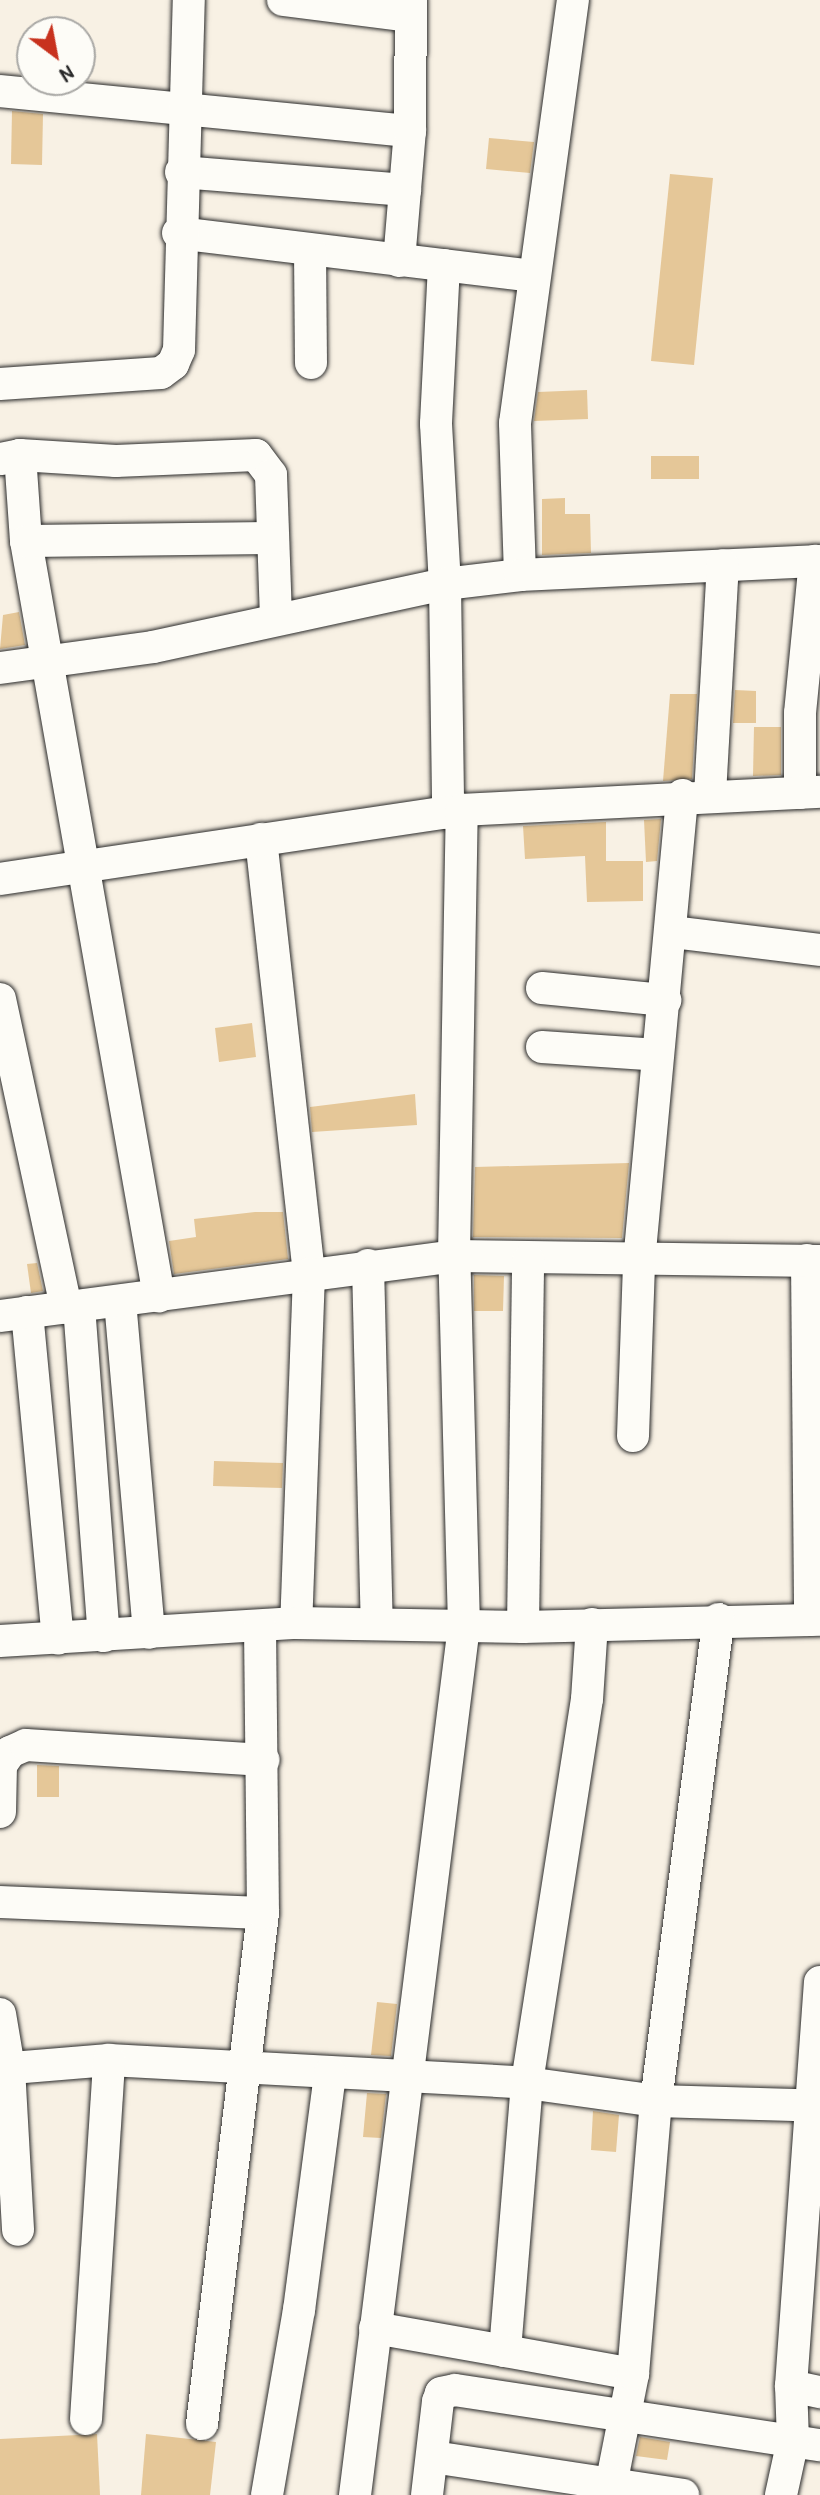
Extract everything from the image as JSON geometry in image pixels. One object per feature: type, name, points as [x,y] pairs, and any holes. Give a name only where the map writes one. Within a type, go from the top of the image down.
[{"type":"street","points":[[0,384],[161,373],[173,364],[179,350],[178,233],[189,0]]},
{"type":"street","points":[[283,0],[410,8],[410,131],[399,261]]},
{"type":"street","points":[[520,575],[515,423],[532,276],[573,0]]},
{"type":"street","points":[[0,91],[410,131]]},
{"type":"street","points":[[181,172],[405,190]]},
{"type":"street","points":[[178,233],[532,276]]},
{"type":"street","points":[[310,250],[311,363]]},
{"type":"street","points":[[355,2495],[464,1626],[454,1256],[455,812],[436,424],[444,265]]},
{"type":"street","points":[[159,1296],[80,865],[50,661],[10,457],[116,461],[256,455],[271,475],[276,618]]},
{"type":"street","points":[[26,541],[272,538]]},
{"type":"street","points":[[0,668],[153,647],[276,618],[445,584],[520,575],[818,561],[800,713],[810,793],[696,795],[455,812],[0,879]]},
{"type":"street","points":[[633,1436],[639,1262],[658,1055],[673,932],[696,795],[723,565]]},
{"type":"street","points":[[261,839],[309,1274],[296,1623]]},
{"type":"street","points":[[673,932],[820,950]]},
{"type":"street","points":[[542,988],[665,1000]]},
{"type":"street","points":[[0,999],[72,1307],[104,1636]]},
{"type":"street","points":[[542,1047],[658,1055]]},
{"type":"street","points":[[0,1641],[58,1639],[296,1623],[523,1627],[719,1619],[815,1620],[814,1261],[639,1262],[454,1256],[368,1265],[120,1301],[7,1312],[58,1639]]},
{"type":"street","points":[[523,1627],[528,1260]]},
{"type":"street","points":[[368,1265],[377,1624]]},
{"type":"street","points":[[120,1301],[149,1633]]},
{"type":"street","points":[[610,2488],[633,2374],[656,2101],[719,1619]]},
{"type":"street","points":[[505,2351],[527,2083],[587,1699],[592,1624]]},
{"type":"street","points":[[202,2424],[263,1913],[264,1760],[260,1626]]},
{"type":"street","points":[[0,1812],[1,1765],[10,1752],[26,1745],[264,1760]]},
{"type":"street","points":[[0,1902],[263,1913]]},
{"type":"street","points":[[781,2495],[806,2443],[805,2389],[820,1982]]},
{"type":"street","points":[[0,2014],[18,2230]]},
{"type":"street","points":[[4,2068],[109,2060],[527,2083],[656,2101],[815,2106]]},
{"type":"street","points":[[86,2419],[109,2060]]},
{"type":"street","points":[[267,2495],[299,2310],[330,2073]]},
{"type":"street","points":[[375,2328],[633,2374]]},
{"type":"street","points":[[427,2495],[441,2393],[455,2390],[806,2443]]},
{"type":"street","points":[[433,2457],[610,2488],[683,2495]]},
{"type":"building","points":[[12,111],[43,114],[42,165],[11,164]]},
{"type":"building","points":[[489,138],[534,142],[530,173],[486,169]]},
{"type":"building","points":[[670,174],[713,178],[694,365],[651,361]]},
{"type":"building","points":[[587,390],[588,419],[534,421],[538,392]]},
{"type":"building","points":[[651,456],[699,456],[699,479],[651,479]]},
{"type":"building","points":[[565,498],[565,514],[590,514],[591,553],[542,555],[542,499]]},
{"type":"building","points":[[19,612],[25,645],[0,649],[3,615]]},
{"type":"building","points":[[735,690],[756,691],[756,723],[733,723]]},
{"type":"building","points":[[670,694],[697,694],[692,779],[663,781]]},
{"type":"building","points":[[754,727],[781,727],[781,775],[753,776]]},
{"type":"building","points":[[661,819],[657,861],[646,862],[644,820]]},
{"type":"building","points":[[606,822],[606,861],[643,861],[643,901],[587,902],[585,856],[525,859],[523,826]]},
{"type":"building","points":[[252,1023],[256,1057],[219,1062],[215,1028]]},
{"type":"building","points":[[415,1094],[417,1125],[312,1132],[310,1107]]},
{"type":"building","points":[[629,1163],[622,1238],[473,1237],[475,1167]]},
{"type":"building","points":[[283,1212],[288,1259],[174,1274],[169,1241],[196,1237],[194,1219]]},
{"type":"building","points":[[37,1263],[43,1291],[31,1293],[27,1264]]},
{"type":"building","points":[[474,1275],[504,1276],[503,1311],[474,1311]]},
{"type":"building","points":[[214,1461],[283,1463],[282,1488],[213,1486]]},
{"type":"building","points":[[37,1765],[59,1766],[59,1797],[37,1797]]},
{"type":"building","points":[[377,2002],[397,2004],[391,2056],[371,2055]]},
{"type":"building","points":[[367,2093],[386,2094],[381,2138],[363,2137]]},
{"type":"building","points":[[593,2111],[619,2115],[616,2152],[591,2150]]},
{"type":"building","points":[[97,2434],[100,2495],[0,2495],[0,2439]]},
{"type":"building","points":[[146,2434],[216,2442],[210,2495],[141,2495]]},
{"type":"building","points":[[640,2437],[670,2442],[667,2460],[636,2456]]}]
